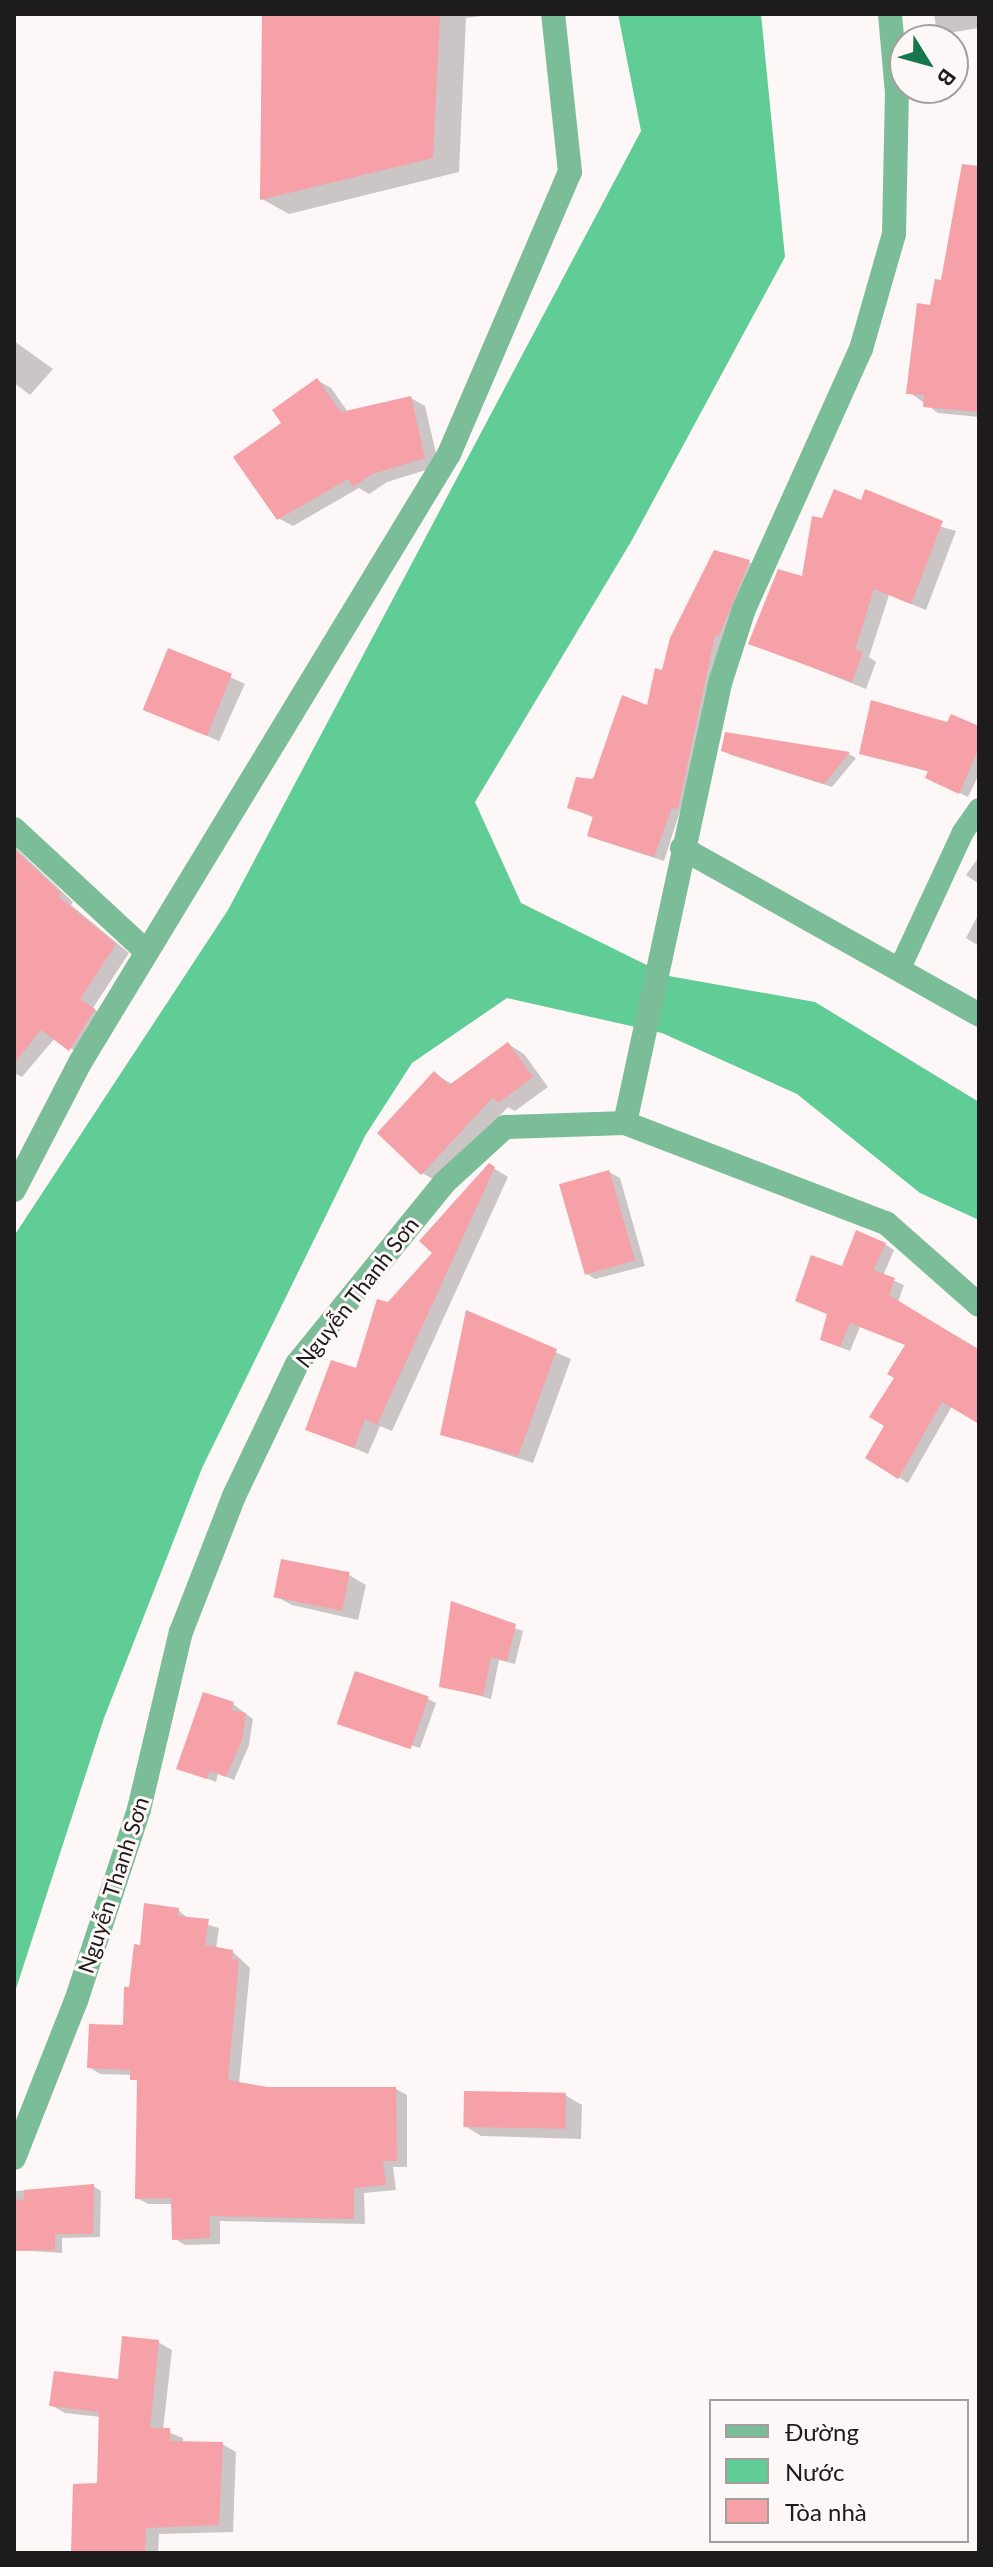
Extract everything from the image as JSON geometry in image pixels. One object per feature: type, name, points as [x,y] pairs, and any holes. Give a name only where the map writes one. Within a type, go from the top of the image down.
[{"type":"street","points":[[14,1190],[81,1061],[449,454],[570,172],[553,14]]},
{"type":"street","points":[[625,1123],[682,848],[721,680],[744,609],[861,349],[894,234],[897,93],[890,14]]},
{"type":"street","points":[[14,829],[147,952]]},
{"type":"street","points":[[682,848],[979,1015]]},
{"type":"street","name":"Nguyễn Thanh Sơn","points":[[14,2158],[76,2001],[139,1809],[181,1632],[234,1496],[297,1364],[445,1182],[505,1127],[625,1123],[886,1223],[979,1305]]},
{"type":"lane","points":[[899,970],[963,832],[979,809]]},
{"type":"water","points":[[618,14],[761,14],[785,257],[632,540],[475,802],[521,903],[669,976],[815,1002],[979,1102],[979,1220],[920,1193],[797,1094],[662,1033],[507,998],[412,1063],[365,1136],[202,1468],[104,1718],[14,1995],[14,1236],[228,910],[641,131]]},
{"type":"building","points":[[262,14],[440,14],[433,158],[260,200]]},
{"type":"building","points":[[962,164],[979,166],[979,412],[923,407],[924,395],[906,394],[917,303],[930,305],[935,279],[941,280]]},
{"type":"building","points":[[317,378],[341,412],[411,396],[425,458],[372,474],[353,487],[348,479],[277,520],[233,457],[281,423],[272,410]]},
{"type":"building","points":[[834,489],[861,500],[865,489],[943,521],[911,604],[874,589],[855,650],[863,652],[852,682],[748,644],[778,569],[802,576],[812,516],[822,518]]},
{"type":"building","points":[[714,550],[750,560],[719,636],[715,635],[678,809],[672,808],[654,857],[587,836],[593,816],[567,808],[576,777],[593,779],[622,695],[647,705],[655,668],[662,670],[670,638]]},
{"type":"building","points":[[168,648],[232,674],[207,736],[143,710]]},
{"type":"building","points":[[871,700],[947,722],[951,714],[979,726],[979,747],[959,794],[925,778],[928,771],[859,754]]},
{"type":"building","points":[[725,732],[850,752],[824,784],[721,751]]},
{"type":"building","points":[[14,849],[61,893],[58,896],[116,944],[80,999],[95,1009],[69,1051],[41,1030],[14,1063]]},
{"type":"building","points":[[508,1042],[533,1077],[498,1103],[493,1097],[421,1175],[377,1133],[434,1071],[449,1085]]},
{"type":"building","points":[[489,1163],[495,1167],[377,1425],[365,1419],[354,1448],[305,1430],[331,1360],[356,1368],[377,1299],[388,1302],[432,1253],[419,1241]]},
{"type":"building","points":[[609,1170],[635,1260],[585,1275],[559,1184]]},
{"type":"building","points":[[856,1230],[886,1243],[873,1270],[895,1278],[889,1295],[979,1350],[979,1424],[942,1402],[898,1479],[865,1458],[884,1426],[869,1417],[894,1378],[887,1374],[905,1345],[850,1323],[840,1347],[820,1340],[827,1314],[795,1301],[811,1255],[842,1266]]},
{"type":"building","points":[[466,1310],[557,1349],[518,1456],[440,1435]]},
{"type":"building","points":[[281,1559],[350,1572],[342,1611],[274,1597]]},
{"type":"building","points":[[451,1601],[516,1624],[507,1661],[491,1657],[483,1696],[439,1687]]},
{"type":"building","points":[[355,1671],[429,1696],[411,1749],[337,1724]]},
{"type":"building","points":[[203,1692],[234,1702],[231,1710],[246,1713],[242,1740],[226,1777],[210,1771],[207,1779],[176,1769]]},
{"type":"building","points":[[144,1903],[179,1908],[178,1916],[209,1919],[205,1945],[233,1950],[232,1959],[239,1960],[228,2080],[267,2087],[396,2087],[397,2161],[383,2161],[386,2185],[354,2188],[354,2219],[209,2216],[210,2238],[172,2240],[171,2198],[135,2199],[137,2080],[130,2080],[130,2070],[87,2068],[89,2024],[123,2025],[124,1987],[129,1987],[134,1944],[140,1945]]},
{"type":"building","points":[[464,2091],[566,2093],[565,2129],[463,2127]]},
{"type":"building","points":[[94,2184],[93,2234],[55,2234],[55,2250],[14,2251],[14,2199],[24,2200],[24,2190]]},
{"type":"building","points":[[122,2336],[159,2340],[150,2428],[170,2428],[170,2441],[223,2442],[219,2525],[146,2528],[145,2553],[71,2553],[73,2484],[97,2483],[99,2412],[49,2406],[54,2371],[118,2379]]}]
